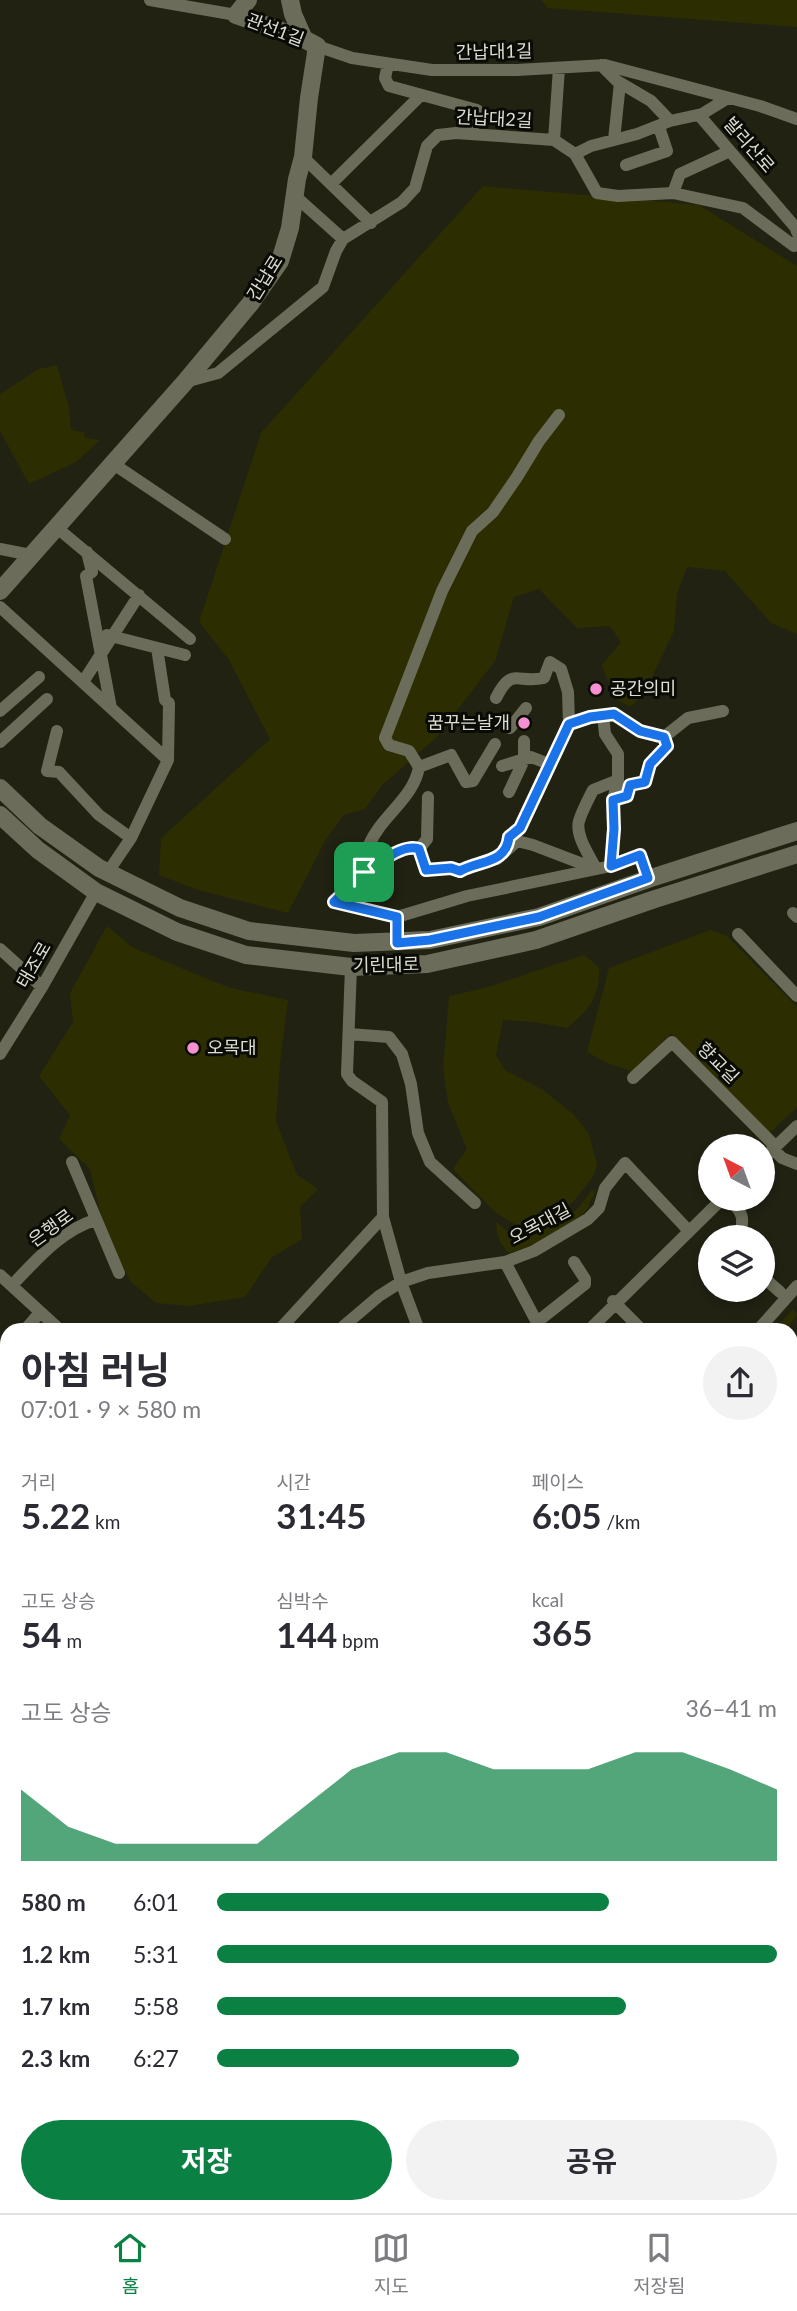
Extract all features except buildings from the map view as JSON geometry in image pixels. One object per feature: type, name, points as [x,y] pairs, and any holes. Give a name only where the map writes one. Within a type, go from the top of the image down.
[{"type":"street","name":"관선1길","points":[[150,0],[236,15],[310,43]]},
{"type":"street","points":[[236,15],[248,0]]},
{"type":"street","points":[[290,0],[293,15],[310,43]]},
{"type":"street","name":"간납대1길","points":[[310,43],[352,58],[432,70],[601,65],[796,116]]},
{"type":"street","name":"간납로","points":[[0,590],[184,382],[250,304],[280,261],[290,228],[303,158],[309,98],[310,43]]},
{"type":"street","points":[[388,64],[385,78],[388,86],[477,110],[472,134]]},
{"type":"street","points":[[601,65],[620,83],[651,101],[664,124],[667,151],[625,165]]},
{"type":"street","points":[[554,140],[559,68]]},
{"type":"street","points":[[614,140],[620,83]]},
{"type":"street","points":[[332,183],[421,95]]},
{"type":"street","points":[[575,154],[591,146],[699,115],[728,98]]},
{"type":"street","name":"발리산로","points":[[699,115],[797,232]]},
{"type":"street","name":"간납대2길","points":[[343,239],[402,202],[415,188],[427,146],[438,135],[456,133],[554,140],[575,154],[597,193],[618,196],[673,193],[743,208],[795,244]]},
{"type":"street","points":[[673,193],[680,174],[730,150]]},
{"type":"street","points":[[303,158],[371,223]]},
{"type":"street","points":[[184,382],[218,373],[323,287],[343,239],[295,196]]},
{"type":"street","points":[[364,872],[368,846],[379,827],[416,781],[419,766],[409,751],[389,745],[385,738],[442,591],[472,531],[492,512],[559,415]]},
{"type":"street","points":[[112,463],[225,539]]},
{"type":"street","points":[[57,527],[190,639]]},
{"type":"street","points":[[0,549],[31,555]]},
{"type":"street","points":[[87,552],[92,572],[86,576],[111,708]]},
{"type":"street","points":[[83,682],[139,594]]},
{"type":"street","points":[[0,607],[168,760]]},
{"type":"street","points":[[97,632],[185,655]]},
{"type":"street","points":[[108,872],[131,838],[168,760],[169,703],[165,700],[157,648]]},
{"type":"street","points":[[496,698],[503,683],[516,677],[532,681],[544,678],[550,662],[561,669],[568,692],[569,724],[520,828],[509,837],[508,848]]},
{"type":"street","points":[[0,711],[39,677]]},
{"type":"street","points":[[0,741],[47,699]]},
{"type":"street","points":[[510,728],[526,708]]},
{"type":"street","points":[[664,737],[688,718],[723,711]]},
{"type":"street","points":[[569,724],[590,717],[614,714],[640,731],[664,737]]},
{"type":"street","points":[[603,715],[605,734],[618,754],[618,780],[613,800],[611,866]]},
{"type":"street","points":[[57,732],[47,771],[59,772],[99,815],[131,838]]},
{"type":"street","points":[[613,800],[627,796],[630,785],[645,782],[650,764],[667,746],[664,737]]},
{"type":"street","points":[[509,792],[524,758],[524,741]]},
{"type":"street","points":[[419,766],[451,755],[466,782],[473,780],[495,744]]},
{"type":"street","points":[[502,766],[531,757],[549,764]]},
{"type":"street","points":[[596,869],[578,829],[579,821],[593,790],[618,780]]},
{"type":"street","name":"기린대로","points":[[0,788],[40,826],[99,868],[180,908],[249,932],[354,943],[430,940],[539,917],[648,878],[797,831]]},
{"type":"street","points":[[419,849],[427,839],[428,797]]},
{"type":"street","name":"기린대로","points":[[0,814],[38,850],[96,892],[177,932],[246,955],[351,967],[427,964],[537,940],[797,854]]},
{"type":"street","points":[[596,869],[517,841],[496,859],[460,871],[451,868],[426,870],[419,849],[412,846],[364,872],[334,902],[397,917],[467,895],[611,866],[640,855],[648,878]]},
{"type":"street","points":[[460,871],[467,895]]},
{"type":"street","name":"태조로","points":[[0,1055],[96,892]]},
{"type":"street","points":[[397,917],[397,943]]},
{"type":"street","points":[[738,934],[797,996]]},
{"type":"street","points":[[0,949],[42,987]]},
{"type":"street","points":[[351,967],[347,1074],[352,1081],[382,1102],[383,1217],[401,1282],[416,1323]]},
{"type":"street","points":[[349,1034],[389,1037],[402,1054],[411,1084],[418,1133],[430,1162],[475,1203]]},
{"type":"street","name":"향교길","points":[[633,1078],[672,1042],[761,1134]]},
{"type":"street","points":[[797,1126],[775,1148],[782,1158],[797,1164]]},
{"type":"street","points":[[72,1163],[95,1220]]},
{"type":"street","name":"오목대길","points":[[347,1323],[379,1296],[401,1282],[428,1273],[505,1262],[534,1251],[588,1219],[599,1208],[605,1188],[625,1163],[689,1231]]},
{"type":"street","points":[[595,1323],[710,1211]]},
{"type":"street","points":[[285,1323],[383,1217]]},
{"type":"street","name":"은행로","points":[[17,1280],[77,1226],[95,1220],[119,1273]]},
{"type":"street","points":[[505,1262],[537,1323]]},
{"type":"street","points":[[542,1323],[585,1284],[585,1279],[574,1262]]},
{"type":"street","points":[[0,1275],[52,1323]]},
{"type":"street","points":[[764,1323],[797,1286]]},
{"type":"street","points":[[775,1287],[780,1292]]},
{"type":"street","points":[[614,1302],[635,1323]]},
{"type":"street","points":[[31,1323],[37,1316]]},
{"type":"shaded area","points":[[541,0],[797,0],[797,27],[548,8]]},
{"type":"shaded area","points":[[483,186],[699,205],[797,266],[797,634],[771,623],[725,571],[687,567],[677,594],[674,631],[643,695],[630,707],[614,698],[602,665],[621,642],[610,626],[577,628],[539,589],[514,597],[495,661],[436,738],[382,785],[365,809],[344,815],[326,839],[288,913],[198,890],[159,875],[161,838],[270,739],[229,660],[199,622],[261,433]]},
{"type":"shaded area","points":[[57,365],[69,408],[71,430],[84,432],[85,438],[100,440],[76,462],[29,484],[0,431],[0,394],[39,369]]},
{"type":"shaded area","points":[[107,926],[132,947],[190,972],[231,988],[288,1000],[276,1121],[297,1175],[318,1189],[300,1207],[302,1239],[272,1257],[245,1297],[189,1306],[156,1303],[130,1281],[103,1225],[90,1169],[59,1139],[70,1115],[39,1076],[73,1022],[70,993]]},
{"type":"shaded area","points":[[710,930],[726,935],[797,1007],[797,1107],[769,1134],[671,1033],[633,1072],[607,1063],[587,1052],[609,968]]},
{"type":"shaded area","points":[[584,955],[599,967],[598,987],[587,1009],[567,1028],[503,1020],[496,1055],[505,1070],[543,1090],[574,1115],[589,1134],[597,1165],[593,1177],[573,1202],[543,1219],[516,1225],[495,1212],[453,1169],[467,1149],[448,1103],[443,1068],[449,996],[485,988]]},
{"type":"shaded area","points":[[592,1189],[595,1194],[589,1207],[563,1229],[542,1241],[509,1253],[503,1246],[496,1222],[517,1234],[535,1233],[552,1226],[574,1211]]},
{"type":"shaded area","points":[[793,1309],[797,1315],[791,1323],[780,1323]]},
{"type":"place","name":"공간의미","points":[[596,689]]},
{"type":"place","name":"꿈꾸는날개","points":[[524,723]]},
{"type":"place","name":"오목대","points":[[193,1048]]},
{"type":"route","points":[[614,714],[640,731],[664,737],[667,746],[650,764],[645,782],[630,785],[627,796],[613,800],[611,866],[640,855],[648,878],[539,917],[430,940],[397,943],[397,917],[334,902],[364,872],[412,846],[419,849],[426,870],[451,868],[460,871],[470,865],[496,859],[508,848],[509,837],[520,828],[569,724],[590,717],[614,714]]}]
